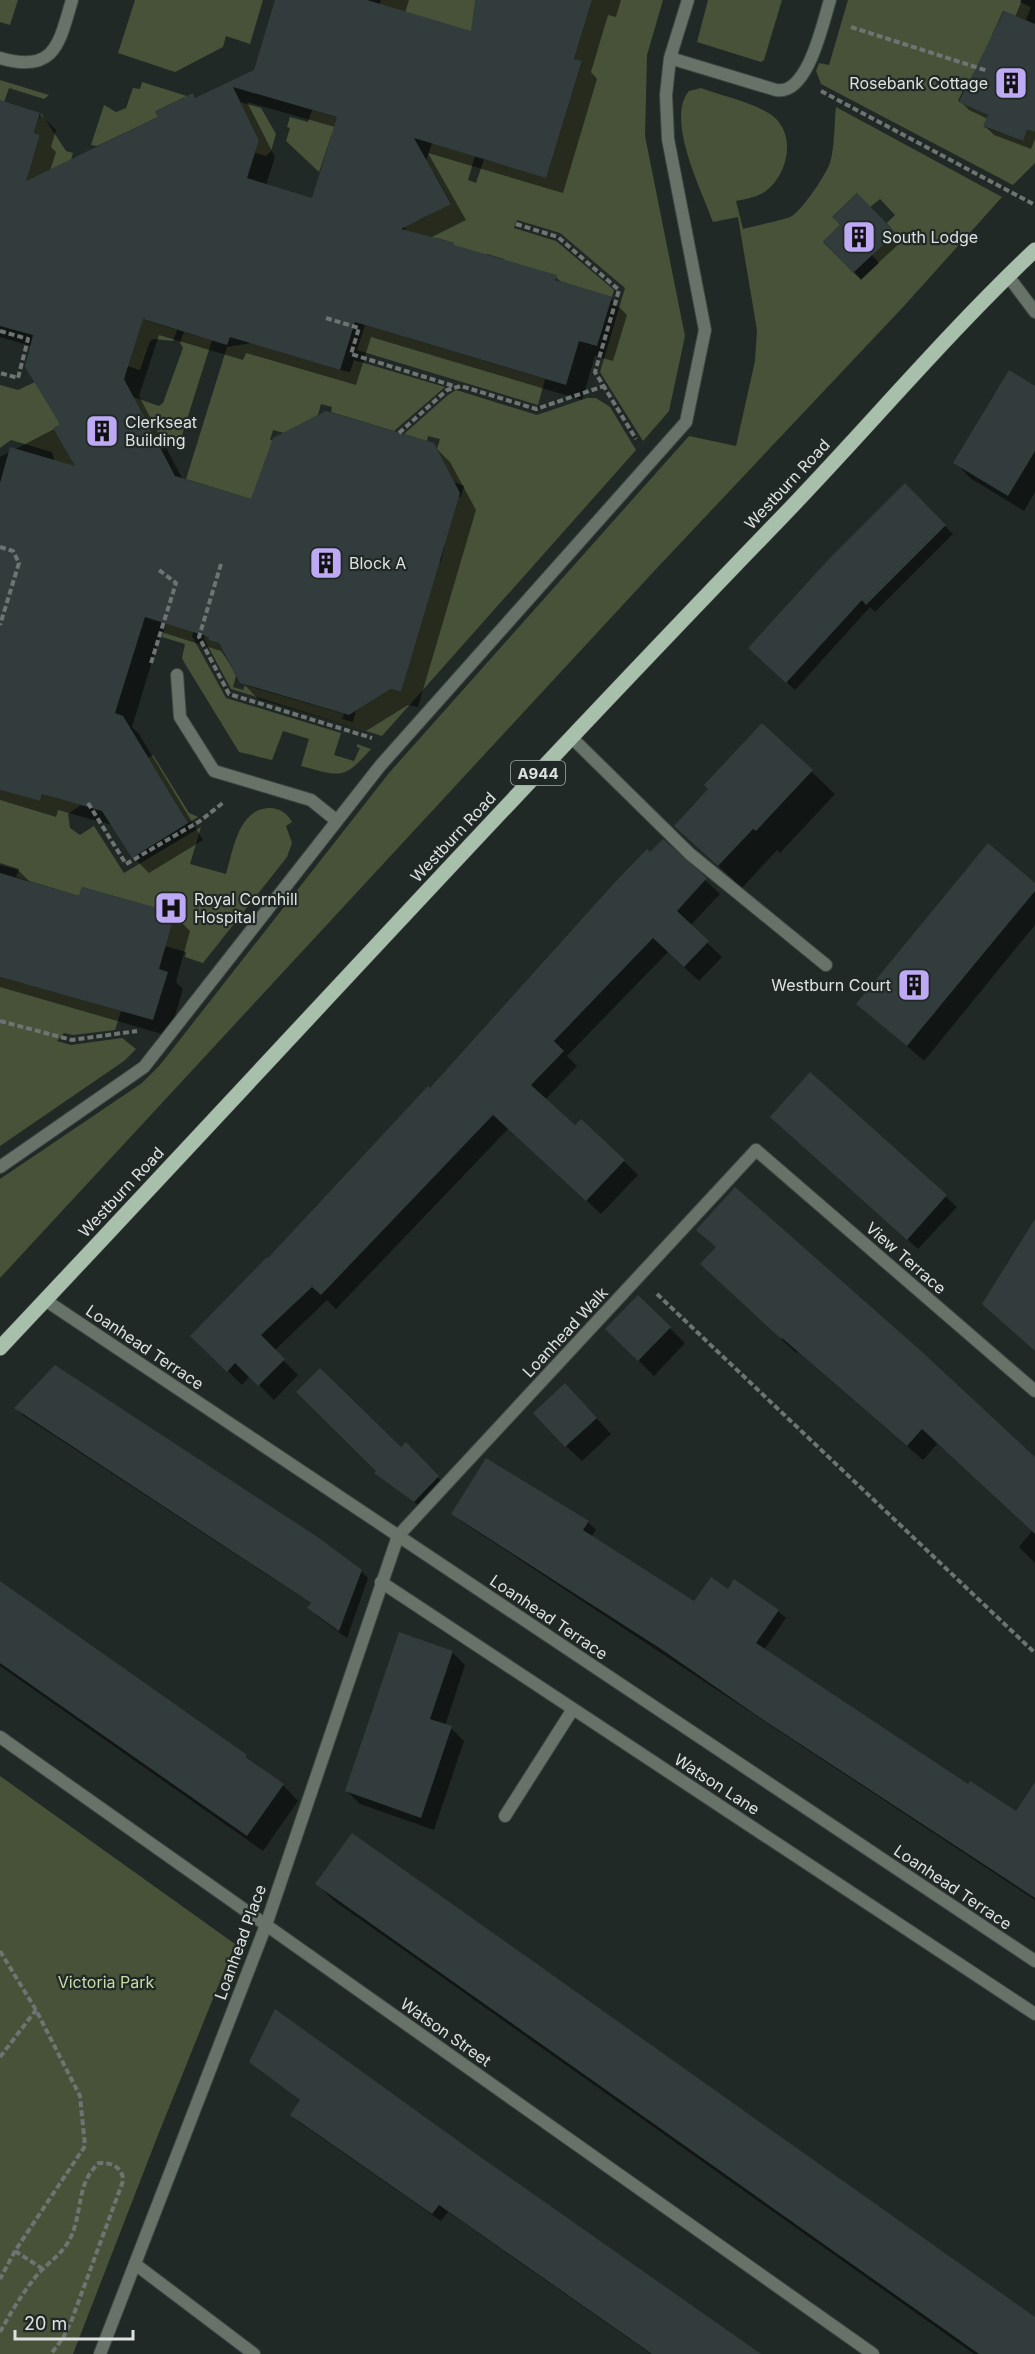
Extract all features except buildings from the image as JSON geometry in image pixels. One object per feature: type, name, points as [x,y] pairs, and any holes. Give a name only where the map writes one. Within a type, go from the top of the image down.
[{"type":"main road","name":"Westburn Road","points":[[0,1348],[571,737],[1035,250]]},
{"type":"street","points":[[0,57],[23,63],[37,61],[49,54],[59,41],[72,0]]},
{"type":"street","points":[[0,1167],[144,1067],[380,766],[686,422],[705,330],[668,139],[666,95],[670,58],[688,0]]},
{"type":"street","points":[[670,58],[781,91],[801,77],[812,58],[830,0]]},
{"type":"street","points":[[1008,276],[1035,312]]},
{"type":"street","points":[[177,675],[180,717],[214,771],[311,800],[337,821]]},
{"type":"street","points":[[571,737],[690,854],[826,965]]},
{"type":"street","name":"Loanhead Walk","points":[[398,1536],[756,1150]]},
{"type":"street","name":"View Terrace","points":[[756,1150],[1035,1391]]},
{"type":"street","name":"Loanhead Terrace","points":[[45,1300],[1035,1961]]},
{"type":"street","name":"Loanhead Place","points":[[100,2354],[266,1925],[398,1536]]},
{"type":"street","name":"Watson Lane","points":[[381,1582],[1035,2014]]},
{"type":"street","points":[[505,1816],[573,1709]]},
{"type":"street","name":"Watson Street","points":[[0,1737],[873,2354]]},
{"type":"street","points":[[135,2264],[254,2354]]},
{"type":"path","points":[[824,19],[988,71]]},
{"type":"path","points":[[801,77],[837,100],[1035,205]]},
{"type":"path","points":[[516,224],[558,237],[619,290],[595,372],[641,447]]},
{"type":"path","points":[[326,318],[359,328],[351,354],[536,409],[603,386]]},
{"type":"path","points":[[0,331],[28,339],[18,378],[0,373]]},
{"type":"path","points":[[399,433],[454,386]]},
{"type":"path","points":[[0,547],[12,551],[19,562],[0,625]]},
{"type":"path","points":[[221,564],[199,637],[229,694],[382,741]]},
{"type":"path","points":[[159,570],[176,583],[150,667],[177,675]]},
{"type":"path","points":[[88,803],[126,864],[208,816],[223,804],[240,780]]},
{"type":"path","points":[[0,1021],[72,1041],[145,1030]]},
{"type":"path","points":[[639,1277],[1035,1653]]},
{"type":"path","points":[[0,1951],[36,2010],[80,2096],[85,2146],[15,2251],[0,2279]]},
{"type":"path","points":[[0,2057],[36,2010]]},
{"type":"path","points":[[0,2332],[17,2302],[43,2270],[67,2246],[79,2214],[80,2196],[93,2169],[99,2163],[112,2164],[119,2169],[123,2181],[71,2322],[51,2354]]},
{"type":"path","points":[[15,2251],[43,2270]]},
{"type":"green space","points":[[0,0],[18,0],[10,25],[0,22]]},
{"type":"green space","points":[[135,0],[263,0],[250,44],[226,36],[223,47],[175,72],[118,53]]},
{"type":"green space","points":[[381,0],[486,0],[475,55],[374,25]]},
{"type":"green space","points":[[592,0],[663,0],[647,55],[645,136],[685,336],[669,411],[643,441],[600,372],[625,288],[560,233],[517,220],[514,228],[556,241],[614,290],[612,297],[503,264],[504,259],[487,254],[485,259],[452,249],[454,243],[437,238],[403,235],[409,216],[420,220],[451,203],[434,173],[423,170],[432,143],[475,156],[468,180],[476,183],[484,159],[546,177],[582,62],[574,59]]},
{"type":"green space","points":[[708,0],[782,0],[764,60],[761,62],[697,42]]},
{"type":"green space","points":[[848,0],[1021,0],[1020,2],[1031,7],[1026,20],[1003,11],[992,35],[984,93],[965,86],[958,101],[988,115],[984,127],[1022,141],[1027,130],[1035,132],[1035,163],[1013,185],[821,84],[816,71],[819,63],[829,65]]},
{"type":"green space","points":[[0,80],[49,95],[44,99],[9,88],[4,102],[0,100]]},
{"type":"green space","points":[[142,82],[187,96],[156,111],[158,117],[97,146],[91,145],[104,105],[116,112],[126,108],[133,88],[140,89]]},
{"type":"green space","points":[[701,88],[767,112],[781,125],[785,134],[787,144],[784,165],[774,184],[759,195],[736,201],[743,229],[792,216],[808,200],[830,163],[836,107],[1002,197],[904,306],[657,568],[0,1278],[0,1179],[142,1083],[160,1065],[389,773],[689,436],[736,446],[755,361],[757,330],[738,217],[713,222],[688,155],[681,119],[683,103],[689,91]],"holes":[[[857,193],[870,207],[880,199],[895,215],[887,223],[895,233],[872,255],[879,263],[861,280],[823,242],[840,225],[833,216]]]},
{"type":"green space","points":[[240,102],[261,108],[276,134],[271,151],[266,156],[255,153],[259,139]]},
{"type":"green space","points":[[312,110],[346,120],[340,139],[331,136],[319,172],[286,141],[290,128],[287,127],[290,117],[308,122]]},
{"type":"green space","points":[[41,113],[66,151],[73,153],[59,199],[18,186],[35,152],[40,135],[34,133]]},
{"type":"green space","points":[[136,317],[177,330],[173,341],[154,339],[150,341],[140,370],[121,364]]},
{"type":"green space","points":[[365,325],[545,379],[538,405],[357,350]]},
{"type":"green space","points":[[184,332],[212,340],[178,448],[166,444],[164,449],[149,445],[133,397],[159,406],[163,403],[183,348],[180,343]]},
{"type":"green space","points":[[276,339],[273,350],[340,370],[350,372],[354,360],[445,387],[394,431],[331,412],[332,407],[321,404],[318,415],[284,433],[273,430],[270,440],[274,441],[251,499],[186,479],[227,347]]},
{"type":"green space","points":[[35,382],[60,424],[80,474],[49,476],[54,459],[52,452],[11,440],[0,448],[0,385],[18,390]]},
{"type":"green space","points":[[456,390],[537,415],[587,398],[596,398],[610,407],[636,450],[382,736],[231,689],[204,639],[226,565],[208,640],[219,643],[236,676],[233,687],[243,690],[245,685],[344,714],[342,719],[353,722],[356,711],[391,689],[401,692],[405,678],[400,676],[418,634],[435,560],[441,561],[445,545],[440,543],[455,496],[461,497],[464,486],[454,482],[437,449],[440,439],[428,436],[427,441],[404,434]]},
{"type":"green space","points":[[211,570],[192,636],[226,698],[341,733],[334,755],[354,761],[360,748],[357,744],[371,749],[354,767],[340,773],[333,773],[301,766],[309,739],[283,731],[272,760],[239,752],[182,658],[185,644],[162,637],[179,579]]},
{"type":"green space","points":[[153,755],[189,813],[198,817],[188,823],[151,762],[117,778]]},
{"type":"green space","points":[[0,790],[40,801],[42,794],[81,805],[68,814],[70,828],[80,835],[94,826],[124,873],[201,827],[190,864],[226,874],[238,833],[244,823],[259,810],[269,808],[280,810],[292,822],[286,826],[292,843],[287,857],[203,963],[185,957],[186,952],[165,946],[174,913],[82,887],[79,896],[16,877],[19,869],[0,863]]},
{"type":"green space","points":[[0,977],[121,1011],[115,1030],[73,1035],[64,1033],[57,1041],[71,1045],[122,1038],[136,1049],[124,1061],[0,1146]]},
{"type":"green space","name":"Victoria Park","points":[[0,1776],[235,1944],[73,2354],[0,2354]]},
{"type":"place","name":"Rosebank Cottage","points":[[1011,83]]},
{"type":"place","name":"South Lodge","points":[[859,237]]},
{"type":"place","name":"Clerkseat Building","points":[[102,431]]},
{"type":"place","name":"Block A","points":[[326,563]]},
{"type":"place","name":"Royal Cornhill Hospital","points":[[171,908]]},
{"type":"place","name":"Westburn Court","points":[[914,985]]}]
